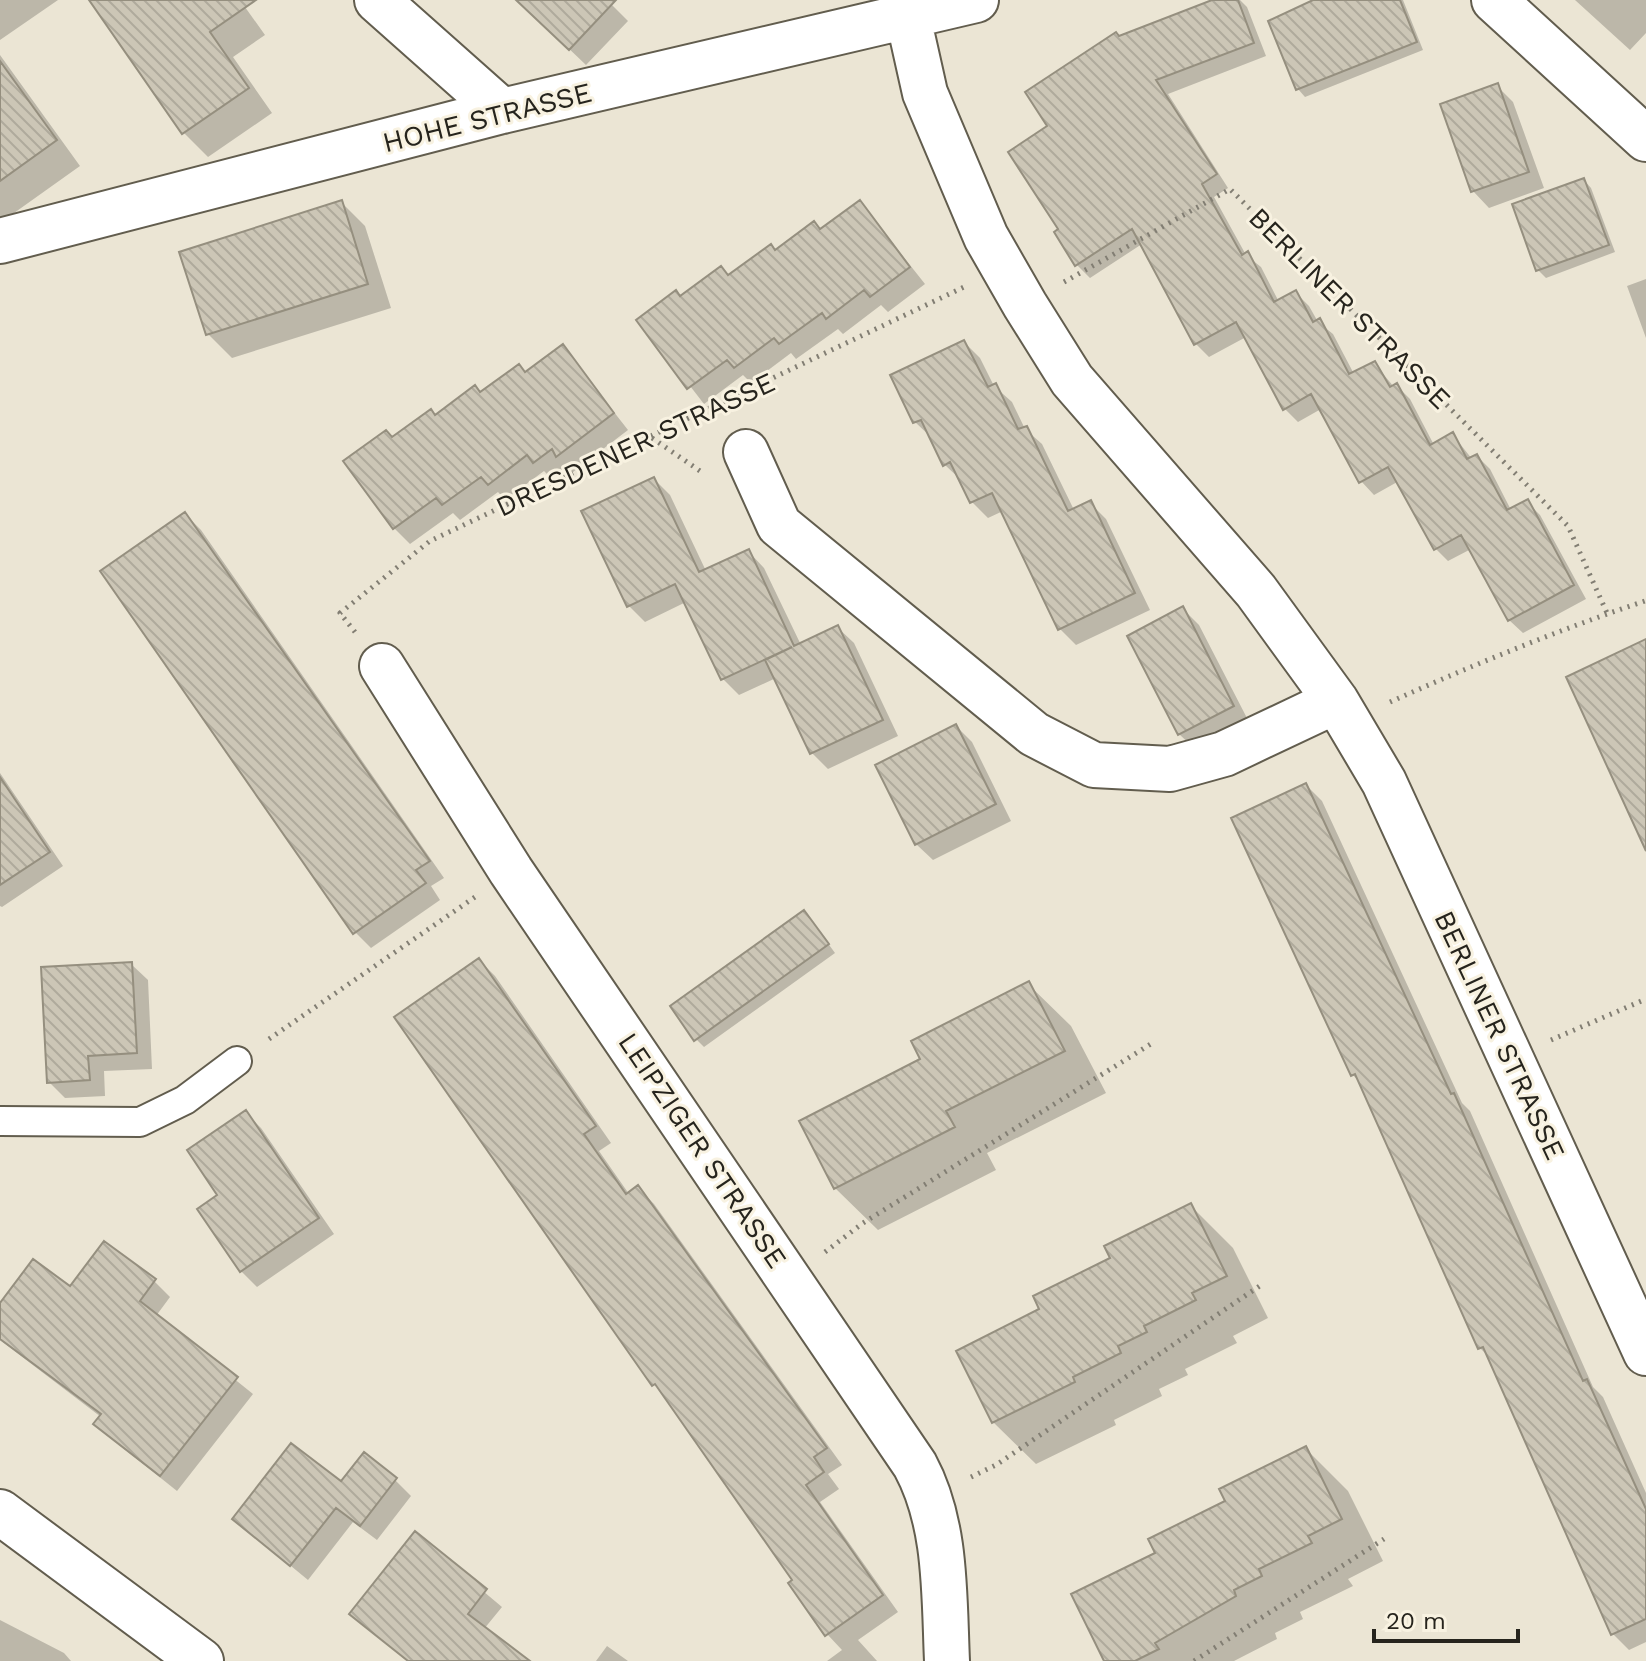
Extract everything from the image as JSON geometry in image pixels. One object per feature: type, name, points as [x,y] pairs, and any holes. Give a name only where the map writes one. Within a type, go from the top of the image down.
[{"type":"street","points":[[377,0],[502,111]]},
{"type":"street","name":"HOHE STRASSE","points":[[0,241],[502,111],[976,0]]},
{"type":"street","points":[[1494,0],[1646,139]]},
{"type":"street","name":"BERLINER STRASSE","points":[[908,17],[925,93],[986,237],[1072,380],[1256,591],[1342,710],[1384,782],[1646,1353]]},
{"type":"street","name":"DRESDENER STRASSE","points":[[746,452],[779,525],[1034,734],[1094,765],[1170,769],[1224,754],[1342,710]]},
{"type":"street","name":"LEIPZIGER STRASSE","points":[[382,666],[511,871],[915,1465],[931,1495],[942,1563],[947,1661]]},
{"type":"street","points":[[0,1512],[201,1661]]},
{"type":"lane","points":[[0,1121],[140,1122],[185,1100],[237,1061]]},
{"type":"path","name":"BERLINER STRASSE","points":[[1015,286],[1230,189],[1568,526],[1607,613]]},
{"type":"path","name":"DRESDENER STRASSE","points":[[382,666],[340,613],[430,541],[1015,286]]},
{"type":"path","points":[[1342,710],[1470,666],[1607,613],[1645,601],[1646,604]]},
{"type":"path","points":[[237,1061],[485,890]]},
{"type":"path","points":[[1510,1057],[1646,999]]},
{"type":"path","points":[[839,1243],[863,1223],[1154,1042]]},
{"type":"path","points":[[996,1465],[1264,1283]]},
{"type":"path","points":[[1194,1661],[1384,1539]]},
{"type":"building","points":[[89,0],[256,0],[210,32],[249,88],[182,134]]},
{"type":"building","points":[[516,0],[616,0],[569,50]]},
{"type":"building","points":[[1212,0],[1238,0],[1254,43],[1156,80],[1217,174],[1202,184],[1242,255],[1248,251],[1274,302],[1296,290],[1313,322],[1320,318],[1349,374],[1375,361],[1390,387],[1397,383],[1430,445],[1453,432],[1467,459],[1477,454],[1507,510],[1528,499],[1574,585],[1508,621],[1461,535],[1434,550],[1388,467],[1359,483],[1311,394],[1283,410],[1236,322],[1194,345],[1132,229],[1075,266],[1054,232],[1058,229],[1008,152],[1047,126],[1025,92],[1116,32],[1119,36]]},
{"type":"building","points":[[1313,0],[1400,0],[1417,42],[1296,90],[1268,21]]},
{"type":"building","points":[[0,61],[57,140],[0,181]]},
{"type":"building","points":[[1498,83],[1529,172],[1471,192],[1440,104]]},
{"type":"building","points":[[1584,178],[1609,245],[1536,271],[1512,204]]},
{"type":"building","points":[[342,200],[368,284],[206,335],[179,252]]},
{"type":"building","points":[[860,200],[910,267],[870,297],[864,290],[826,319],[822,313],[779,344],[774,338],[734,368],[727,360],[687,389],[636,320],[676,290],[680,296],[721,266],[728,275],[771,244],[775,250],[814,221],[820,229]]},
{"type":"building","points":[[964,340],[988,387],[996,383],[1018,429],[1027,426],[1068,511],[1091,500],[1135,593],[1058,630],[992,493],[970,503],[950,462],[943,466],[921,420],[913,423],[890,375]]},
{"type":"building","points":[[563,344],[614,413],[556,457],[552,449],[533,463],[527,455],[488,485],[481,477],[442,505],[436,498],[393,529],[343,461],[386,430],[392,437],[431,409],[435,415],[475,385],[480,392],[519,364],[525,372]]},
{"type":"building","points":[[654,477],[699,572],[749,549],[794,646],[838,625],[883,720],[810,754],[765,660],[792,647],[721,680],[675,584],[627,607],[581,511]]},
{"type":"building","points":[[185,512],[430,861],[416,870],[426,883],[353,934],[100,571]]},
{"type":"building","points":[[1183,606],[1234,706],[1178,735],[1127,636]]},
{"type":"building","points":[[1646,639],[1646,851],[1566,677]]},
{"type":"building","points":[[956,724],[996,804],[915,845],[875,765]]},
{"type":"building","points":[[0,777],[50,852],[0,885]]},
{"type":"building","points":[[1306,783],[1451,1094],[1454,1093],[1583,1381],[1587,1379],[1646,1509],[1646,1619],[1611,1635],[1483,1347],[1478,1349],[1355,1074],[1351,1076],[1231,818]]},
{"type":"building","points":[[804,910],[829,944],[694,1041],[670,1006]]},
{"type":"building","points":[[479,958],[596,1126],[584,1134],[626,1194],[638,1185],[827,1448],[814,1457],[824,1472],[806,1485],[883,1595],[825,1636],[788,1583],[792,1580],[394,1017]]},
{"type":"building","points":[[132,962],[137,1053],[88,1056],[90,1080],[47,1083],[41,967]]},
{"type":"building","points":[[1029,981],[1065,1051],[946,1111],[955,1127],[834,1189],[799,1121],[920,1059],[911,1041]]},
{"type":"building","points":[[246,1110],[319,1218],[240,1272],[197,1209],[217,1195],[187,1150]]},
{"type":"building","points":[[1191,1203],[1227,1276],[1192,1293],[1196,1300],[1144,1326],[1147,1332],[1118,1346],[1121,1353],[1073,1377],[1075,1382],[992,1423],[956,1351],[1039,1309],[1033,1296],[1110,1258],[1104,1246]]},
{"type":"building","points":[[104,1241],[156,1279],[140,1301],[238,1377],[160,1476],[93,1424],[101,1414],[0,1339],[0,1303],[33,1259],[70,1286]]},
{"type":"building","points":[[291,1443],[341,1481],[364,1452],[397,1478],[360,1526],[336,1508],[290,1566],[232,1519]]},
{"type":"building","points":[[1306,1446],[1342,1519],[1308,1536],[1312,1543],[1259,1569],[1262,1576],[1234,1590],[1236,1596],[1155,1643],[1159,1649],[1135,1661],[1104,1661],[1071,1594],[1155,1553],[1148,1539],[1225,1501],[1219,1489]]},
{"type":"building","points":[[415,1531],[487,1589],[468,1614],[530,1661],[408,1661],[349,1614]]}]
